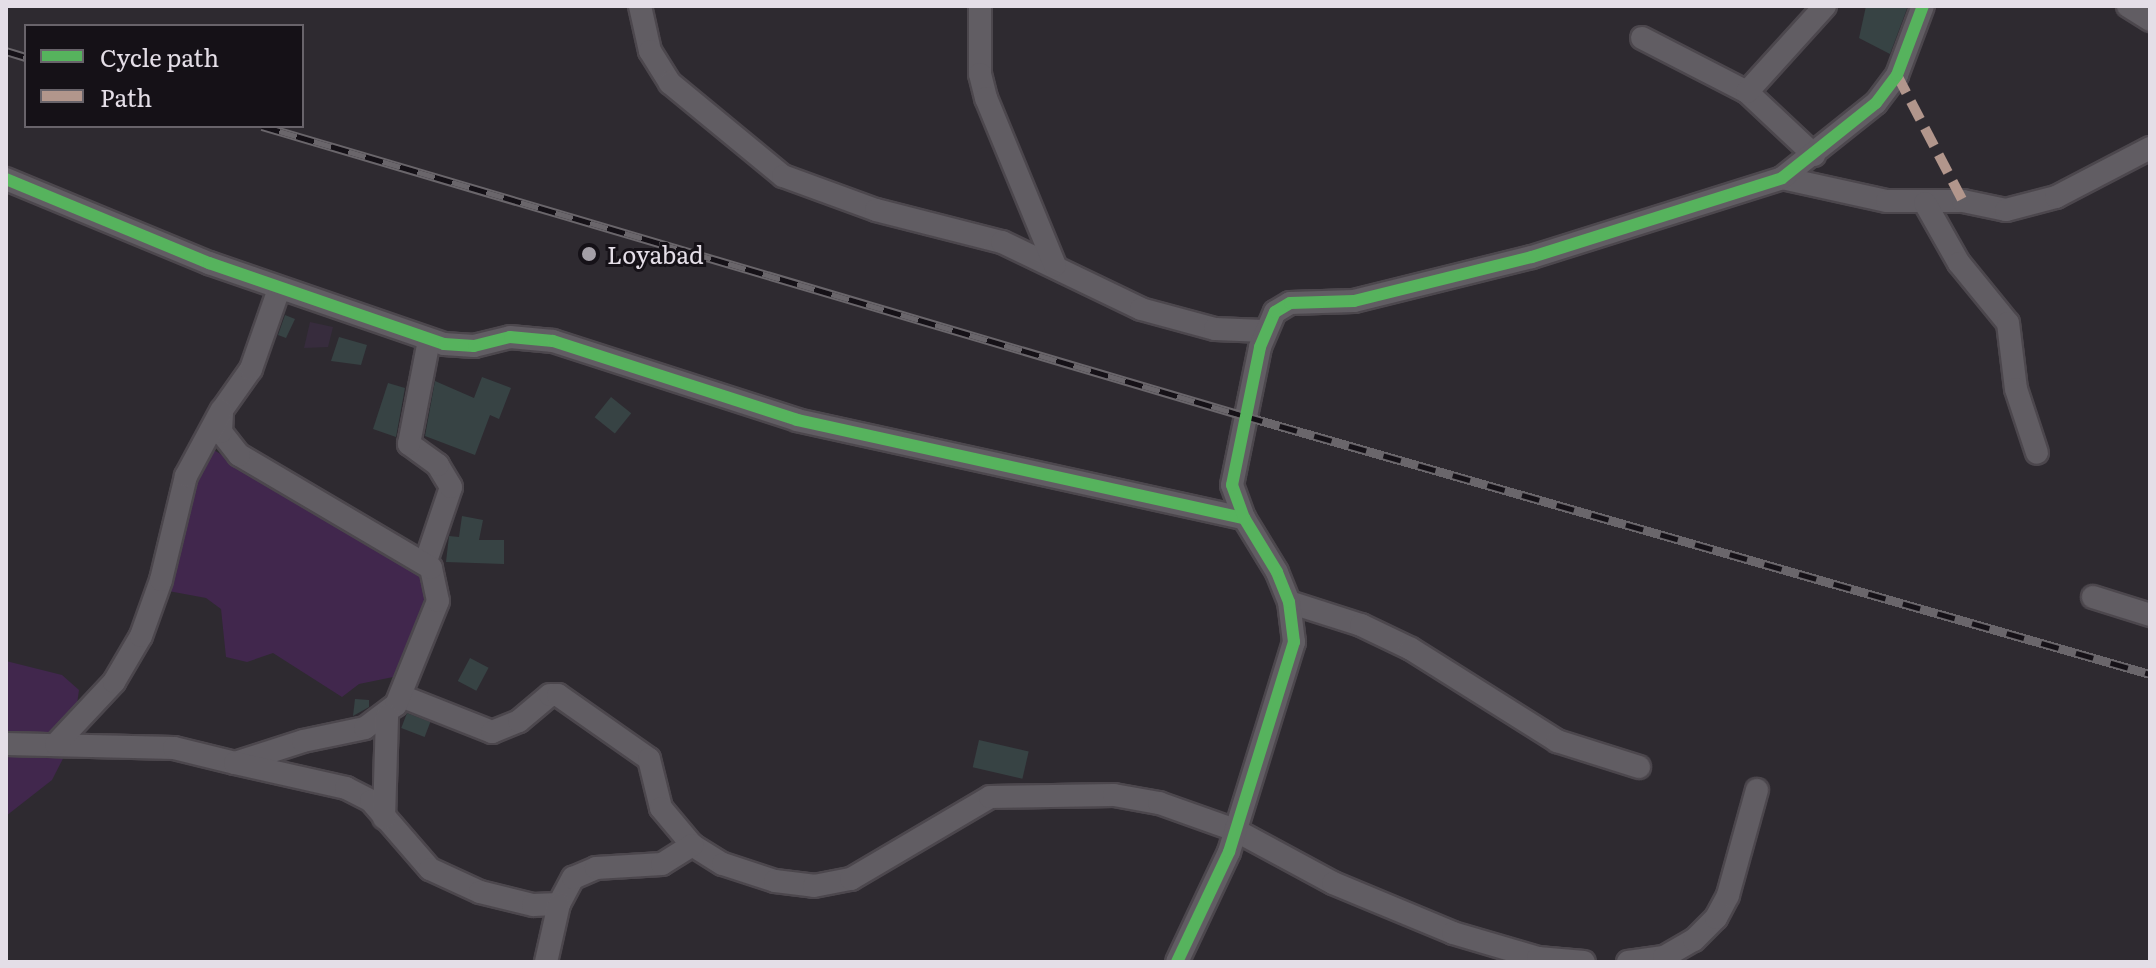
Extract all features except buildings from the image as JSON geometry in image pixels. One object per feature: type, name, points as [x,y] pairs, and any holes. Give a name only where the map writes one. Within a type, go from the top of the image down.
[{"type":"street","points":[[640,6],[650,51],[670,83],[764,165],[805,186],[1002,242],[1141,309],[1215,329],[1264,331]]},
{"type":"street","points":[[980,6],[980,74],[986,98],[1055,265]]},
{"type":"street","points":[[1747,92],[1825,6]]},
{"type":"street","points":[[1180,956],[1229,852],[1285,683],[1294,642],[1289,602],[1244,518],[1232,485],[1264,331],[1275,312],[1290,303],[1354,301],[1532,257],[1782,178],[1876,103],[1897,75],[1923,6]]},
{"type":"street","points":[[2128,6],[2150,20]]},
{"type":"street","points":[[1642,38],[1747,92],[1814,155]]},
{"type":"street","points":[[1782,178],[1887,201],[1963,201],[1995,210],[2023,209],[2098,178],[2150,148]]},
{"type":"street","points":[[6,179],[279,289],[429,340],[474,346],[510,337],[553,341],[797,420],[1244,518]]},
{"type":"street","points":[[1925,203],[1959,263],[2008,323],[2016,389],[2037,453]]},
{"type":"street","points":[[56,744],[114,682],[141,636],[161,580],[186,476],[222,410],[251,369],[279,289]]},
{"type":"street","points":[[425,564],[451,487],[438,465],[409,444],[429,340]]},
{"type":"street","points":[[222,410],[221,432],[239,455],[425,564],[435,575],[438,601],[401,696],[387,716],[365,728],[303,741],[235,763]]},
{"type":"street","points":[[2093,597],[2150,615]]},
{"type":"street","points":[[1289,602],[1361,625],[1411,649],[1557,741],[1639,767]]},
{"type":"street","points":[[401,696],[492,732],[519,721],[550,695],[558,695],[649,759],[661,808],[692,845],[737,870],[792,885],[822,886],[866,872],[972,804],[1014,794],[1136,798],[1235,830],[1333,883],[1440,928],[1538,958],[1584,962]]},
{"type":"street","points":[[384,818],[387,716]]},
{"type":"street","points":[[6,744],[174,748],[276,776],[332,782],[371,801],[418,859],[453,882],[508,900],[559,904]]},
{"type":"street","points":[[1628,962],[1664,957],[1694,940],[1716,918],[1728,895],[1757,790]]},
{"type":"street","points":[[546,962],[559,904],[573,878],[612,865],[662,864],[692,845]]},
{"type":"shaded area","points":[[310,322],[333,327],[328,347],[304,348]]},
{"type":"shaded area","points":[[209,447],[377,551],[425,568],[425,599],[398,676],[359,684],[342,697],[273,653],[247,662],[226,657],[221,609],[206,598],[163,590]]},
{"type":"shaded area","points":[[6,661],[62,675],[79,690],[72,741],[52,780],[6,816]]},
{"type":"railway","points":[[6,51],[24,56]]},
{"type":"railway","points":[[269,128],[1245,416],[2150,674]]},
{"type":"marked path","points":[[1897,75],[1963,201]]},
{"type":"cycle path","points":[[1177,962],[1229,852],[1294,642],[1289,602],[1277,572],[1244,518],[1232,485],[1260,347],[1275,312],[1290,303],[1354,301],[1532,257],[1782,178],[1876,103],[1897,75],[1923,6]]},
{"type":"cycle path","points":[[6,179],[209,263],[444,344],[474,346],[510,337],[553,341],[797,420],[1244,518]]},
{"type":"place","name":"Loyabad","points":[[589,254]]}]
